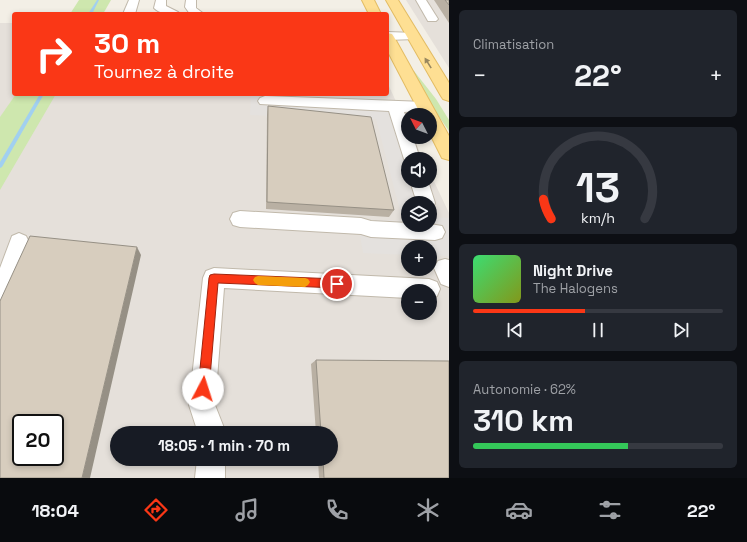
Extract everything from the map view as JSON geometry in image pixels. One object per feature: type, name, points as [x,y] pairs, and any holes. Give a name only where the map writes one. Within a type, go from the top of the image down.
[{"type":"main road","points":[[368,0],[374,12]]},
{"type":"main road","points":[[386,0],[409,31]]},
{"type":"main road","points":[[392,0],[409,31],[449,96]]},
{"type":"main road","points":[[389,41],[425,108]]},
{"type":"main road","points":[[437,130],[449,153]]},
{"type":"lane","points":[[130,12],[134,0]]},
{"type":"lane","points":[[161,0],[160,8],[169,12]]},
{"type":"lane","points":[[191,0],[190,8],[194,12]]},
{"type":"lane","points":[[421,0],[432,19]]},
{"type":"lane","points":[[389,36],[409,31]]},
{"type":"lane","points":[[265,101],[401,108]]},
{"type":"lane","points":[[395,107],[410,152]]},
{"type":"lane","points":[[240,219],[361,226],[371,229],[438,227]]},
{"type":"lane","points":[[0,290],[13,264],[19,242]]},
{"type":"lane","points":[[210,426],[202,405],[214,278],[401,288]]},
{"type":"lane","points":[[210,478],[211,466]]},
{"type":"shaded area","points":[[406,0],[449,0],[449,68]]},
{"type":"shaded area","points":[[0,23],[12,23],[12,96],[389,96],[389,86],[401,112],[401,144],[416,144],[420,152],[401,152],[401,188],[437,188],[449,213],[449,478],[0,478]]},
{"type":"shaded area","points":[[251,96],[391,99],[401,129],[401,144],[406,144],[409,152],[401,152],[401,188],[421,188],[424,196],[401,196],[401,214],[376,119],[250,115]]},
{"type":"shaded area","points":[[437,217],[449,218],[449,256],[437,256],[437,240],[401,240],[401,255],[363,253],[357,219],[401,221],[401,232],[437,232]]},
{"type":"green space","points":[[79,0],[111,0],[104,12],[71,12]]},
{"type":"green space","points":[[414,71],[436,99],[449,120],[449,131],[437,114],[437,108],[433,108],[411,72]]},
{"type":"green space","points":[[15,96],[55,96],[0,190],[0,117]]},
{"type":"building","points":[[268,106],[371,117],[394,210],[267,202]]},
{"type":"building","points":[[30,236],[137,247],[82,478],[0,478],[0,301]]},
{"type":"building","points":[[316,360],[449,361],[449,478],[324,478],[323,466],[338,466],[338,426],[321,426]]},
{"type":"waterway","points":[[91,12],[98,0]]},
{"type":"waterway","points":[[0,166],[41,96]]},
{"type":"slow traffic","points":[[258,280],[305,282]]},
{"type":"route","points":[[203,389],[214,278],[337,284]]}]
